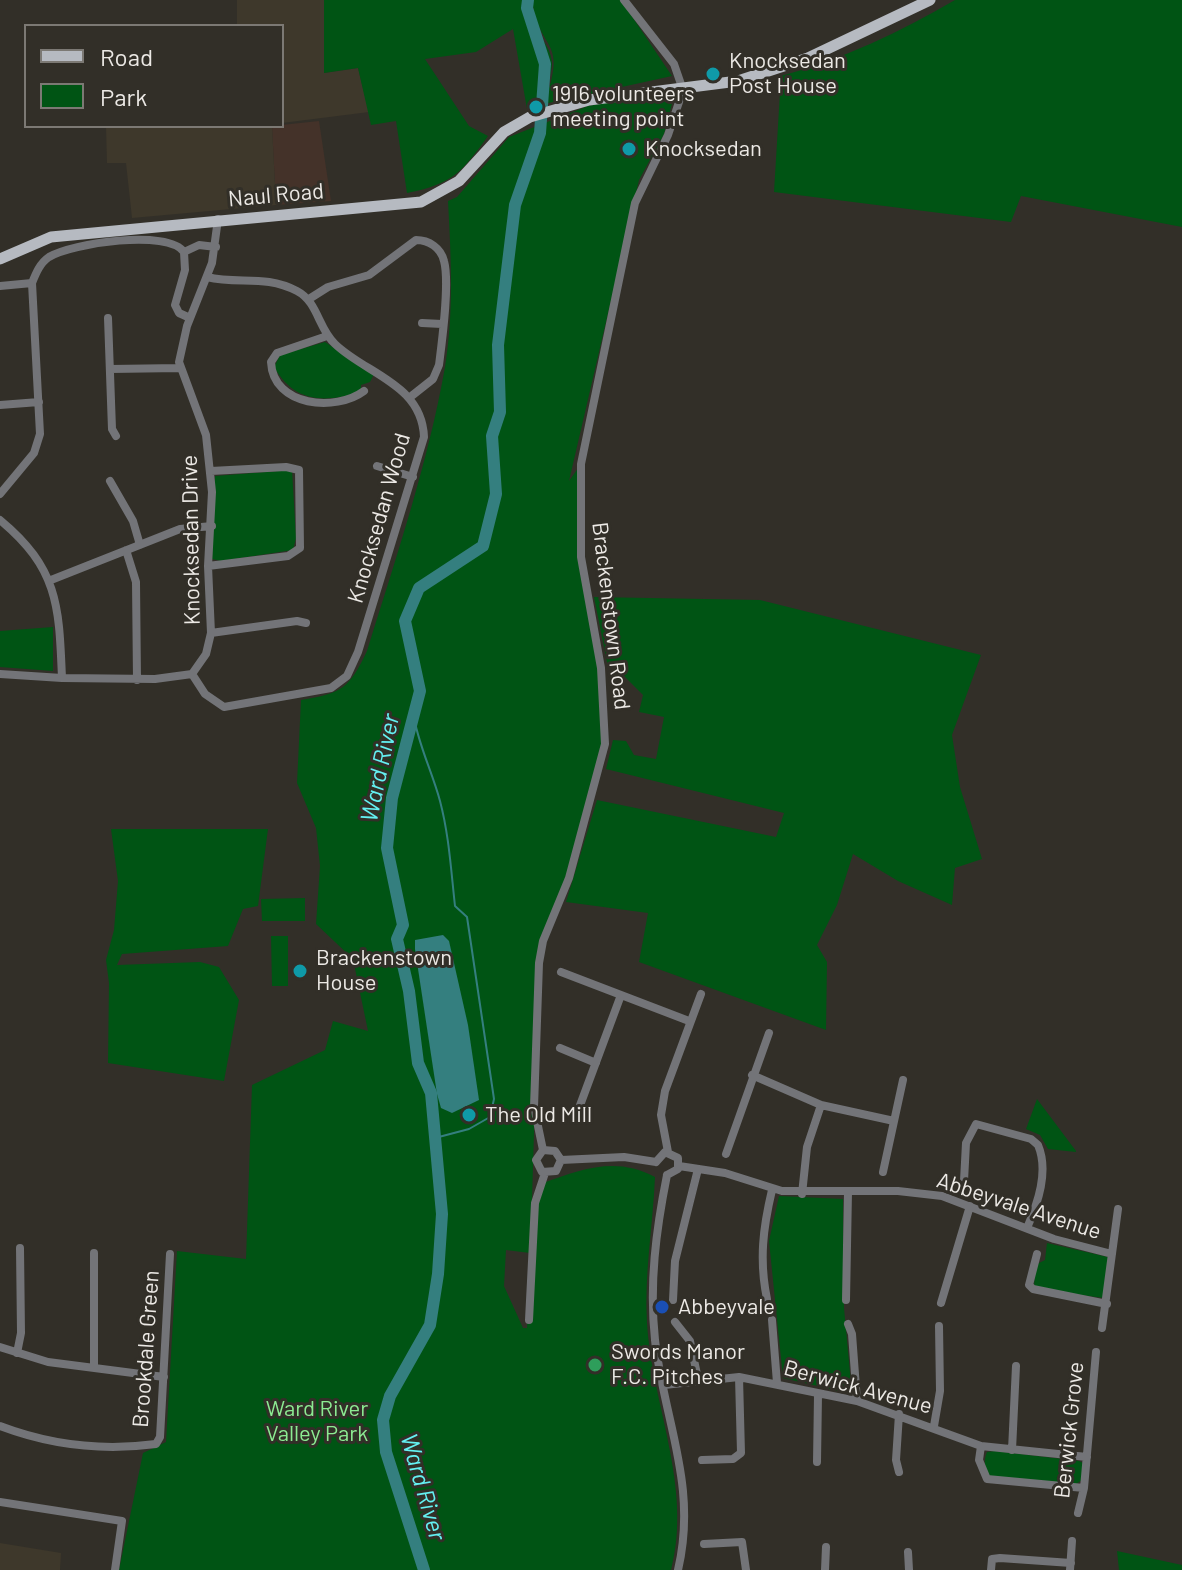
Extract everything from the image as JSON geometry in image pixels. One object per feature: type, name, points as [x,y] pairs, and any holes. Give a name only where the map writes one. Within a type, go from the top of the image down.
[{"type":"main road","points":[[683,90],[738,81],[795,63],[885,24],[930,0]]},
{"type":"main road","name":"Naul Road","points":[[0,259],[51,237],[421,202],[459,181],[504,132],[530,117],[627,94],[683,90]]},
{"type":"street","points":[[624,0],[648,36],[674,64],[683,90]]},
{"type":"street","name":"Brackenstown Road","points":[[543,1150],[534,1107],[539,963],[543,941],[569,878],[601,766],[607,722],[601,668],[581,557],[581,464],[635,203],[668,135],[683,90]]},
{"type":"street","points":[[110,369],[180,368],[190,318],[216,247],[218,219]]},
{"type":"street","points":[[0,494],[38,442],[39,402],[32,283],[46,259],[95,245],[148,239],[177,244],[184,252],[185,270],[175,305],[179,313],[190,318]]},
{"type":"street","points":[[207,277],[271,281],[309,299],[328,287],[369,275],[412,242],[424,240],[439,251],[445,263],[442,324],[437,374],[409,398]]},
{"type":"street","points":[[184,252],[199,245],[216,247]]},
{"type":"street","points":[[0,286],[32,283]]},
{"type":"street","name":"Knocksedan Wood","points":[[192,674],[205,694],[224,707],[321,691],[343,680],[362,642],[413,477],[424,428],[409,398],[386,377],[342,351],[327,336],[309,299]]},
{"type":"street","points":[[108,318],[112,429],[116,436]]},
{"type":"street","points":[[422,323],[442,324]]},
{"type":"street","points":[[327,336],[277,353],[271,362],[272,372],[292,395],[313,403],[356,397],[364,391]]},
{"type":"street","name":"Knocksedan Drive","points":[[180,368],[201,415],[211,471],[212,526],[208,566],[211,633],[206,654],[192,674]]},
{"type":"street","points":[[0,405],[39,402]]},
{"type":"street","points":[[377,466],[413,477]]},
{"type":"street","points":[[208,566],[288,556],[300,548],[299,470],[270,467],[211,471]]},
{"type":"street","points":[[110,481],[133,521],[140,545]]},
{"type":"street","points":[[0,520],[27,544],[51,580],[60,616],[62,678]]},
{"type":"street","points":[[51,580],[180,529],[212,526]]},
{"type":"street","points":[[126,550],[135,577],[137,680]]},
{"type":"street","points":[[211,633],[297,621],[306,623]]},
{"type":"street","points":[[0,674],[137,680],[192,674]]},
{"type":"street","points":[[561,972],[689,1021]]},
{"type":"street","points":[[668,1152],[659,1156],[656,1162],[660,1172],[667,1175],[676,1172],[679,1166],[678,1158],[668,1152],[661,1115],[663,1103],[689,1021],[701,994]]},
{"type":"street","points":[[579,1108],[621,995]]},
{"type":"street","points":[[726,1154],[769,1033]]},
{"type":"street","points":[[560,1048],[596,1063]]},
{"type":"street","points":[[752,1075],[821,1105],[894,1121]]},
{"type":"street","points":[[883,1172],[903,1080]]},
{"type":"street","points":[[802,1194],[807,1147],[821,1105]]},
{"type":"street","points":[[964,1181],[966,1143],[976,1124],[1031,1139],[1038,1145],[1042,1168],[1040,1193],[1027,1228]]},
{"type":"street","points":[[545,1173],[536,1164],[543,1150],[555,1151],[561,1160]]},
{"type":"street","points":[[561,1160],[624,1157],[656,1162]]},
{"type":"street","points":[[545,1173],[556,1171],[561,1160]]},
{"type":"street","name":"Abbeyvale Avenue","points":[[679,1166],[725,1173],[772,1190],[802,1194],[924,1193],[1112,1254]]},
{"type":"street","points":[[673,1300],[675,1261],[698,1169]]},
{"type":"street","points":[[529,1320],[535,1203],[545,1173]]},
{"type":"street","points":[[667,1175],[658,1215],[652,1278],[655,1342],[685,1493],[678,1570]]},
{"type":"street","points":[[767,1299],[761,1270],[762,1232],[772,1190]]},
{"type":"street","points":[[846,1300],[849,1290],[845,1252],[848,1192]]},
{"type":"street","points":[[941,1303],[970,1206]]},
{"type":"street","points":[[1102,1328],[1118,1209]]},
{"type":"street","points":[[17,1353],[21,1333],[20,1248]]},
{"type":"street","points":[[94,1253],[94,1366]]},
{"type":"street","name":"Brookdale Green","points":[[0,1426],[21,1434],[112,1450],[156,1444],[160,1437],[170,1254]]},
{"type":"street","points":[[1037,1254],[1029,1285],[1033,1289],[1107,1304]]},
{"type":"street","points":[[772,1320],[777,1383]]},
{"type":"street","points":[[675,1322],[690,1341],[698,1379]]},
{"type":"street","points":[[848,1324],[852,1334],[857,1401]]},
{"type":"street","points":[[934,1426],[940,1391],[939,1326]]},
{"type":"street","points":[[0,1347],[48,1362],[164,1377]]},
{"type":"street","name":"Berwick Grove","points":[[1078,1513],[1084,1488],[1096,1352]]},
{"type":"street","points":[[1012,1450],[1016,1366]]},
{"type":"street","points":[[702,1460],[733,1459],[741,1453],[739,1377]]},
{"type":"street","name":"Berwick Avenue","points":[[664,1385],[739,1377],[777,1383],[818,1395],[857,1401],[934,1426],[981,1446],[1087,1457]]},
{"type":"street","points":[[817,1462],[818,1395]]},
{"type":"street","points":[[899,1414],[896,1460],[899,1472]]},
{"type":"street","points":[[981,1446],[979,1460],[987,1479],[1084,1488]]},
{"type":"street","points":[[0,1502],[122,1521],[115,1570]]},
{"type":"street","points":[[991,1570],[992,1559],[1000,1558],[1070,1567],[1072,1541]]},
{"type":"street","points":[[704,1544],[742,1542],[746,1570]]},
{"type":"street","points":[[825,1570],[826,1547]]},
{"type":"street","points":[[908,1552],[909,1570]]},
{"type":"shaded area","points":[[237,0],[324,0],[324,73],[358,68],[369,112],[284,123],[284,24],[237,24]]},
{"type":"shaded area","points":[[319,121],[331,201],[276,205],[272,128],[284,128],[284,125]]},
{"type":"shaded area","points":[[106,128],[272,128],[276,205],[132,218],[126,163],[107,163]]},
{"type":"shaded area","points":[[0,1543],[61,1553],[60,1570],[0,1570]]},
{"type":"green space","points":[[324,0],[527,0],[528,17],[551,55],[549,79],[537,106],[527,109],[513,29],[476,52],[425,59],[469,126],[488,136],[455,175],[446,181],[407,193],[396,121],[371,125],[358,68],[324,73]]},
{"type":"green space","points":[[532,0],[621,0],[672,76],[544,104],[554,67],[553,55],[540,29]]},
{"type":"green space","points":[[955,0],[1182,0],[1182,227],[1021,196],[1011,222],[774,192],[781,76],[871,44]]},
{"type":"green space","name":"Ward River Valley Park","points":[[683,90],[673,100],[664,134],[639,180],[569,481],[581,464],[581,553],[607,722],[583,828],[543,941],[538,998],[531,1233],[543,1183],[585,1169],[613,1166],[627,1167],[655,1177],[646,1305],[650,1354],[669,1446],[677,1508],[671,1570],[119,1570],[143,1453],[166,1442],[177,1251],[246,1259],[252,1085],[325,1050],[333,1021],[368,1031],[353,959],[316,924],[320,866],[316,828],[297,783],[301,700],[326,695],[343,687],[361,664],[410,510],[430,439],[448,347],[451,284],[448,201],[457,197],[509,137],[588,106]],"holes":[[[506,1250],[530,1253],[527,1328],[523,1328],[504,1286]]]},
{"type":"green space","points":[[325,342],[374,374],[370,382],[361,385],[361,392],[335,398],[301,394],[282,379],[274,367],[280,355]]},
{"type":"green space","points":[[292,470],[296,538],[293,550],[221,561],[212,559],[215,476]]},
{"type":"green space","points":[[594,597],[760,600],[981,655],[952,735],[960,787],[982,859],[955,868],[952,905],[898,881],[853,854],[837,905],[817,945],[827,962],[826,1030],[639,962],[648,913],[566,902],[597,800],[776,837],[784,813],[606,769],[613,740],[626,741],[634,755],[656,759],[664,717],[639,712],[643,695],[624,676],[608,667]]},
{"type":"green space","points":[[53,627],[53,671],[0,667],[0,631]]},
{"type":"green space","points":[[111,829],[268,829],[258,906],[243,909],[228,946],[122,954],[117,965],[200,962],[219,967],[239,1000],[224,1081],[108,1063],[109,983],[106,960],[114,930],[118,881]]},
{"type":"green space","points":[[305,898],[305,921],[262,921],[261,899]]},
{"type":"green space","points":[[271,936],[288,936],[288,986],[272,986]]},
{"type":"green space","points":[[1037,1099],[1076,1152],[1048,1149],[1040,1135],[1026,1129]]},
{"type":"green space","points":[[779,1196],[843,1199],[844,1308],[852,1394],[783,1378],[769,1241]]},
{"type":"green space","points":[[1047,1243],[1108,1257],[1104,1298],[1034,1289],[1035,1265],[1045,1260]]},
{"type":"green space","points":[[987,1452],[1079,1461],[1083,1463],[1082,1480],[1076,1484],[989,1476],[986,1456]]},
{"type":"green space","points":[[1117,1551],[1182,1565],[1182,1570],[1119,1570]]},
{"type":"water","points":[[443,935],[449,941],[468,1025],[479,1100],[452,1113],[441,1108],[437,1094],[415,949],[415,940]]},
{"type":"waterway","name":"Ward River","points":[[424,1570],[386,1452],[383,1420],[390,1396],[430,1325],[438,1274],[442,1214],[431,1093],[418,1063],[409,991],[397,939],[403,925],[387,848],[392,798],[420,691],[405,621],[419,588],[483,546],[496,494],[492,436],[500,412],[498,345],[515,205],[540,133],[545,64],[527,8],[528,0]]},
{"type":"waterway","points":[[413,712],[443,814],[455,906],[467,917],[494,1099],[490,1117],[469,1129],[435,1138]]},
{"type":"place","name":"Knocksedan Post House","points":[[713,74]]},
{"type":"place","name":"1916 volunteers meeting point","points":[[536,107]]},
{"type":"place","name":"Knocksedan","points":[[629,149]]},
{"type":"place","name":"Brackenstown House","points":[[300,971]]},
{"type":"place","name":"The Old Mill","points":[[469,1115]]},
{"type":"place","name":"Abbeyvale","points":[[662,1307]]},
{"type":"place","name":"Swords Manor F.C. Pitches","points":[[595,1365]]}]
